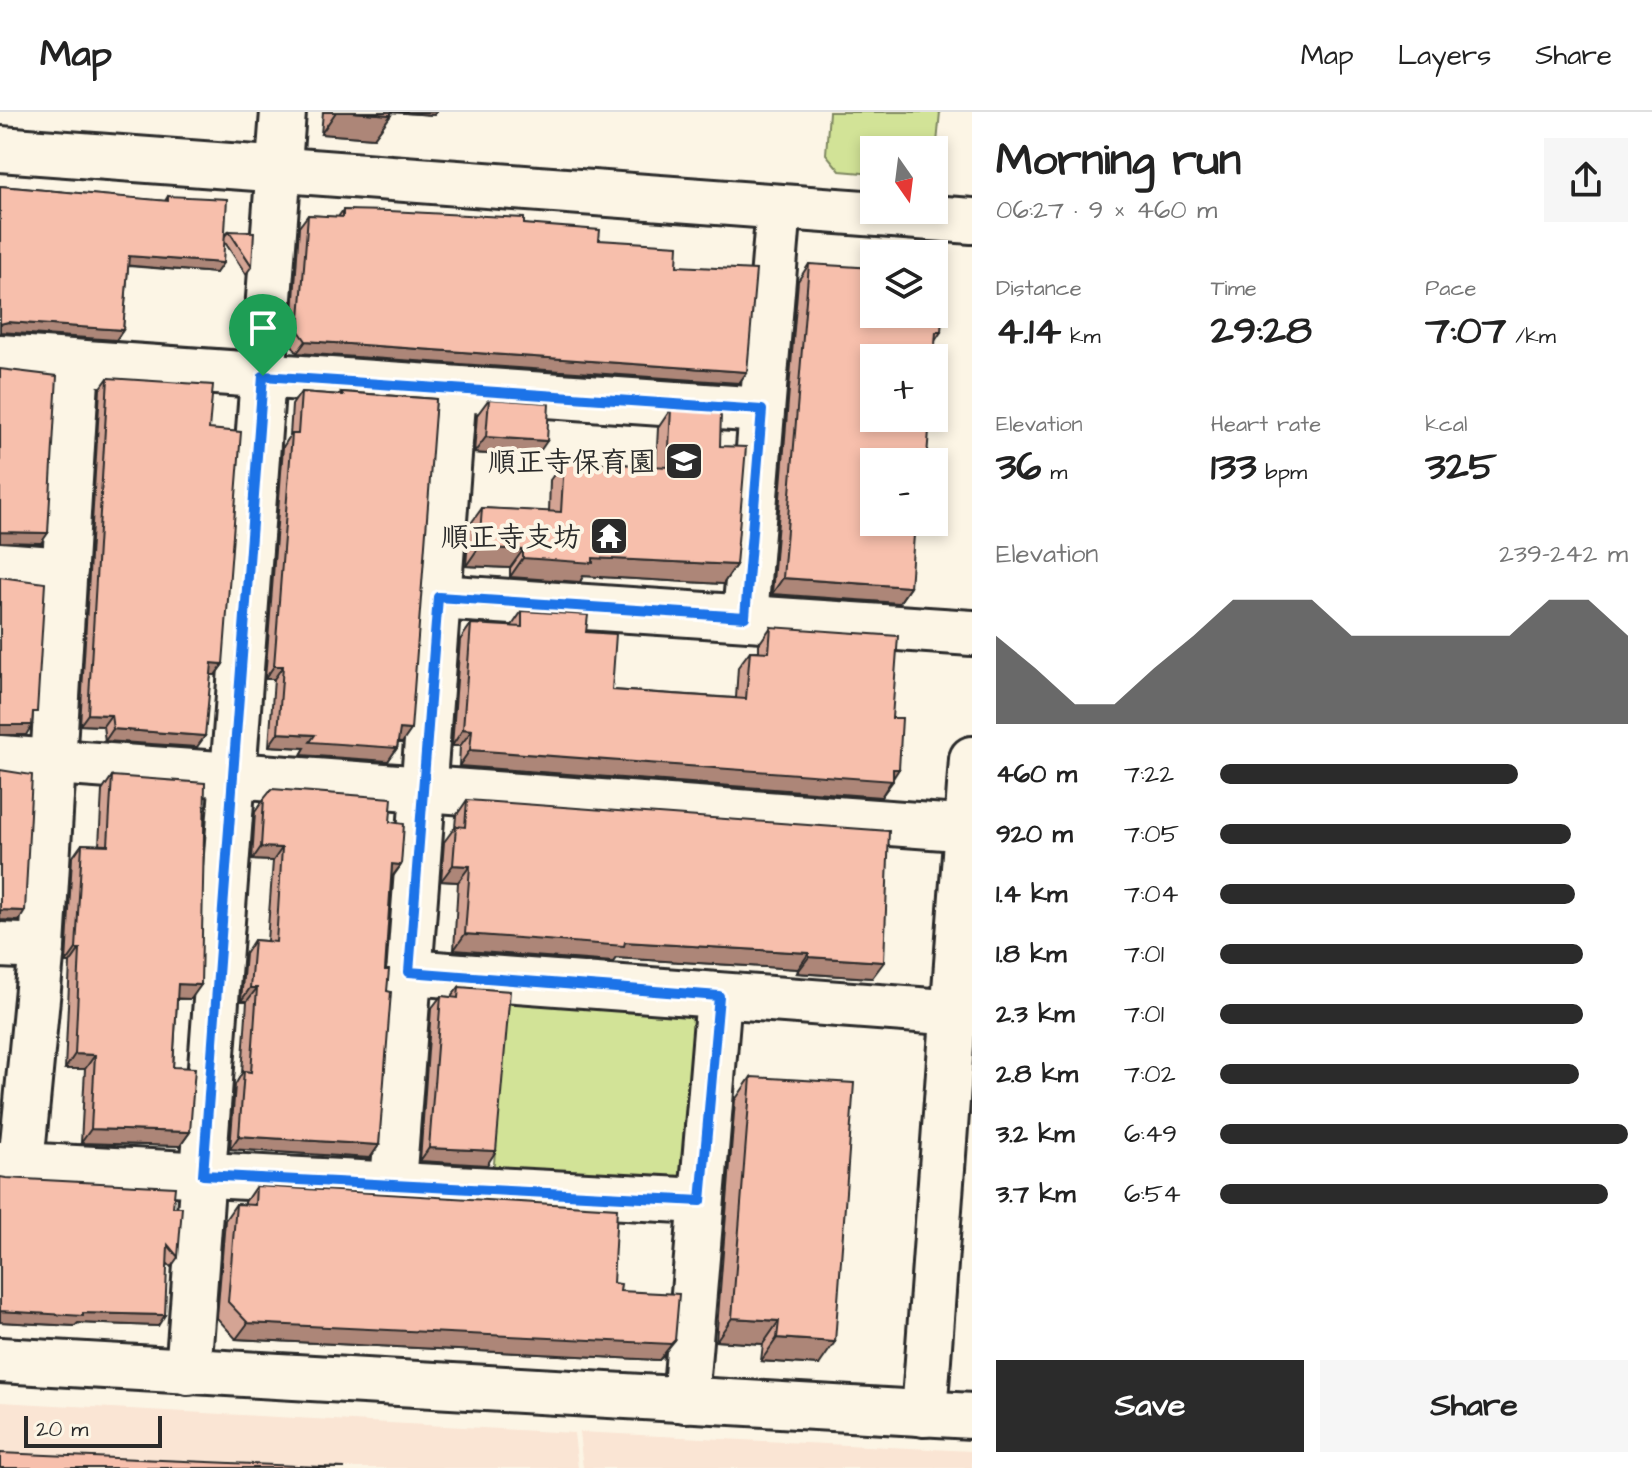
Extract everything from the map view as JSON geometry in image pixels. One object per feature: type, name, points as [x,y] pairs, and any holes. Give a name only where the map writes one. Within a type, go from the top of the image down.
[{"type":"street","points":[[188,1372],[283,112]]},
{"type":"street","points":[[0,149],[972,221]]},
{"type":"street","points":[[745,617],[779,207]]},
{"type":"street","points":[[0,357],[762,410]]},
{"type":"street","points":[[77,363],[53,762],[21,946],[11,1164],[701,1201]]},
{"type":"street","points":[[393,1183],[454,390]]},
{"type":"street","points":[[0,565],[65,570]]},
{"type":"street","points":[[438,597],[972,633]]},
{"type":"street","points":[[0,758],[969,829]]},
{"type":"street","points":[[924,1414],[963,1013],[972,759]]},
{"type":"street","points":[[409,972],[963,1013]]},
{"type":"street","points":[[685,1400],[719,996]]},
{"type":"street","points":[[0,1360],[972,1416]]},
{"type":"shaded area","points":[[0,1402],[574,1433],[578,1468],[0,1468]]},
{"type":"shaded area","points":[[579,1432],[972,1451],[972,1468],[583,1468]]},
{"type":"green space","points":[[829,112],[940,112],[938,136],[860,136],[860,173],[840,171],[826,154]]},
{"type":"green space","points":[[507,991],[678,1003],[700,1028],[687,1179],[493,1177]]},
{"type":"building","points":[[352,112],[391,112],[391,115]]},
{"type":"building","points":[[0,186],[168,201],[168,196],[227,199],[223,263],[129,256],[123,330],[0,324]]},
{"type":"building","points":[[343,210],[524,218],[524,224],[600,230],[599,240],[678,245],[677,266],[756,270],[747,372],[306,341],[299,331],[308,215],[343,217]]},
{"type":"building","points":[[229,231],[254,232],[252,266]]},
{"type":"building","points":[[809,264],[860,267],[860,328],[941,328],[941,332],[936,332],[935,344],[860,344],[860,432],[929,432],[928,448],[860,448],[860,536],[914,536],[910,587],[783,578]]},
{"type":"building","points":[[0,369],[57,376],[48,533],[0,532]]},
{"type":"building","points":[[108,378],[213,385],[209,429],[241,432],[223,664],[212,663],[205,736],[113,729],[111,715],[88,714]]},
{"type":"building","points":[[301,392],[436,399],[411,730],[400,729],[397,748],[310,742],[315,735],[278,733],[283,666],[274,666],[292,434],[298,434]]},
{"type":"building","points":[[489,399],[549,403],[547,441],[486,437]]},
{"type":"building","points":[[671,409],[721,413],[720,446],[746,447],[736,565],[593,558],[593,563],[523,558],[523,550],[479,547],[482,508],[561,512],[564,461],[668,467]]},
{"type":"building","points":[[0,577],[45,583],[37,712],[33,712],[32,725],[0,725]]},
{"type":"building","points":[[522,611],[588,615],[586,632],[616,634],[612,690],[746,699],[750,651],[769,652],[771,627],[898,636],[892,718],[902,718],[899,769],[893,769],[893,781],[470,750],[472,730],[463,729],[471,624],[522,627]]},
{"type":"building","points":[[0,770],[32,775],[25,911],[0,910]]},
{"type":"building","points":[[112,776],[205,783],[201,985],[178,984],[173,1067],[195,1068],[190,1132],[91,1129],[95,1055],[75,1054],[80,949],[76,949],[82,844],[108,845]]},
{"type":"building","points":[[272,789],[392,798],[390,822],[404,824],[401,865],[392,864],[385,970],[389,970],[387,991],[391,992],[379,1145],[239,1136],[244,1071],[251,1072],[257,988],[250,988],[254,940],[276,942],[282,848],[261,847],[264,799]]},
{"type":"building","points":[[467,800],[889,831],[884,962],[809,957],[809,953],[625,942],[624,946],[465,934],[470,866],[453,865],[456,826],[465,827]]},
{"type":"building","points":[[459,987],[510,991],[496,1151],[429,1148],[441,996],[458,998]]},
{"type":"building","points":[[751,1077],[854,1083],[835,1342],[777,1338],[779,1321],[732,1318]]},
{"type":"building","points":[[0,1177],[175,1187],[173,1207],[182,1207],[178,1257],[168,1245],[165,1315],[83,1313],[83,1316],[0,1311]]},
{"type":"building","points":[[256,1186],[617,1208],[613,1283],[621,1284],[620,1291],[679,1294],[675,1340],[671,1344],[248,1323],[228,1302],[236,1204],[255,1205]]},
{"type":"building","points":[[0,1453],[345,1468],[0,1468]]},
{"type":"place","name":"順正寺保育園","points":[[684,461]]},
{"type":"place","name":"順正寺支坊","points":[[609,536]]},
{"type":"route","points":[[263,376],[762,410],[745,617],[438,597],[409,972],[719,996],[701,1201],[203,1175],[263,376]]}]
